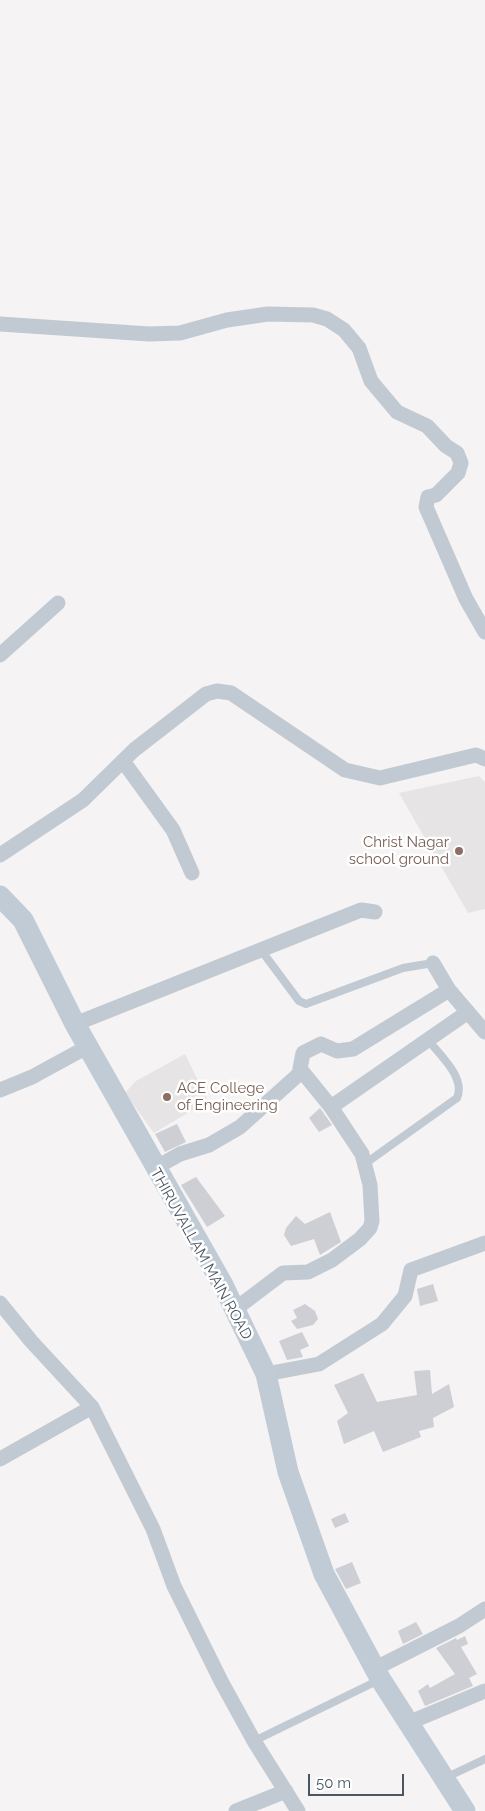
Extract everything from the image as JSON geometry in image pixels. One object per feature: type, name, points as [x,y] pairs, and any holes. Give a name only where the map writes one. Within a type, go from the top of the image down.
[{"type":"main road","name":"THIRUVALLAM MAIN ROAD","points":[[0,896],[23,920],[75,1024],[234,1310],[266,1374],[288,1472],[324,1574],[377,1674],[465,1811]]},
{"type":"street","points":[[0,324],[149,334],[180,333],[227,320],[268,314],[313,315],[327,319],[344,330],[359,348],[371,381],[397,412],[427,426],[446,446],[457,453],[461,463],[458,473],[436,495],[428,498],[426,506],[466,599],[485,632]]},
{"type":"street","points":[[0,655],[58,603]]},
{"type":"street","points":[[0,855],[83,800],[123,761],[206,694],[217,691],[231,693],[345,770],[361,775],[380,778],[476,755],[485,759]]},
{"type":"street","points":[[123,761],[174,830],[192,873]]},
{"type":"street","points":[[75,1024],[361,910],[375,912]]},
{"type":"street","points":[[433,963],[449,990],[485,1032]]},
{"type":"street","points":[[155,1168],[180,1154],[200,1149],[226,1137],[263,1108],[301,1070],[302,1056],[306,1051],[321,1044],[337,1051],[353,1049],[449,990]]},
{"type":"street","points":[[331,1107],[468,1012]]},
{"type":"street","points":[[0,1090],[32,1077],[88,1046]]},
{"type":"street","points":[[234,1310],[283,1273],[308,1272],[316,1269],[360,1239],[370,1228],[372,1221],[370,1185],[366,1163],[331,1107],[301,1070]]},
{"type":"street","points":[[266,1374],[320,1364],[382,1324],[405,1296],[411,1270],[485,1243]]},
{"type":"street","points":[[0,1303],[92,1407],[153,1529],[174,1586],[221,1681],[254,1741],[298,1811]]},
{"type":"street","points":[[0,1459],[92,1407]]},
{"type":"street","points":[[377,1674],[485,1609]]},
{"type":"street","points":[[408,1723],[485,1690]]},
{"type":"street","points":[[236,1811],[286,1791]]},
{"type":"lane","points":[[261,950],[299,1001],[306,1004],[403,968],[433,963]]},
{"type":"lane","points":[[366,1163],[457,1098],[459,1093],[456,1077],[428,1040]]},
{"type":"lane","points":[[254,1741],[377,1674]]},
{"type":"lane","points":[[443,1779],[485,1759]]},
{"type":"shaded area","name":"Christ Nagar school ground","points":[[479,776],[485,782],[485,909],[468,913],[399,793]]},
{"type":"shaded area","name":"ACE College of Engineering","points":[[185,1054],[208,1101],[154,1133],[125,1093],[136,1081]]},
{"type":"building","points":[[320,1108],[332,1125],[319,1132],[309,1118]]},
{"type":"building","points":[[177,1124],[186,1142],[165,1152],[155,1134]]},
{"type":"building","points":[[196,1177],[225,1216],[207,1227],[181,1185]]},
{"type":"building","points":[[330,1212],[341,1242],[320,1255],[314,1239],[291,1246],[284,1235],[286,1228],[296,1216],[305,1224]]},
{"type":"building","points":[[433,1284],[438,1301],[420,1306],[417,1289]]},
{"type":"building","points":[[305,1304],[315,1311],[318,1319],[313,1325],[297,1329],[291,1321],[297,1318],[293,1310]]},
{"type":"building","points":[[302,1332],[309,1346],[300,1350],[303,1357],[287,1360],[279,1341]]},
{"type":"building","points":[[430,1370],[432,1394],[449,1384],[454,1407],[433,1418],[434,1427],[419,1431],[421,1437],[383,1452],[374,1431],[344,1444],[337,1421],[348,1413],[334,1385],[363,1373],[377,1402],[417,1395],[414,1371]]},
{"type":"building","points":[[345,1513],[349,1522],[335,1528],[331,1519]]},
{"type":"building","points":[[352,1562],[361,1583],[346,1589],[335,1569]]},
{"type":"building","points":[[416,1622],[423,1634],[403,1644],[398,1631]]},
{"type":"building","points":[[465,1636],[468,1644],[461,1647],[477,1674],[469,1678],[473,1686],[425,1706],[418,1691],[428,1684],[430,1688],[455,1674],[436,1648],[456,1638],[457,1640]]},
{"type":"place","name":"Christ Nagar school ground","points":[[459,851]]},
{"type":"place","name":"ACE College of Engineering","points":[[167,1097]]}]
